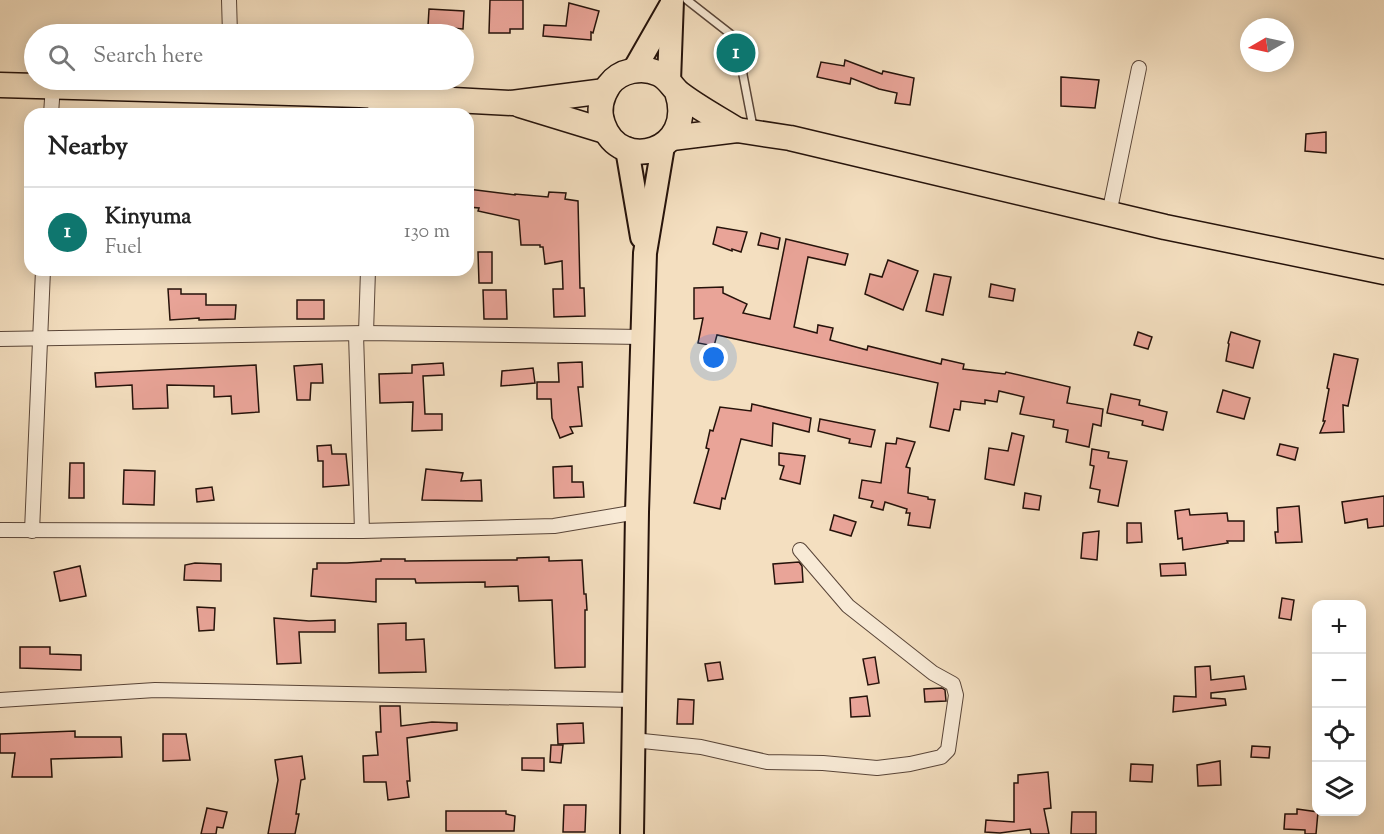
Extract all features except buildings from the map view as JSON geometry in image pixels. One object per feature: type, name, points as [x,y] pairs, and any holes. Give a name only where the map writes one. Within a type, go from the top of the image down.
[{"type":"highway","points":[[746,131],[653,72],[634,70],[622,74],[612,81],[601,103],[601,117],[605,131],[614,142],[627,149],[641,152],[652,150],[667,142],[746,131],[790,138],[1110,214],[1384,272]]},
{"type":"highway","points":[[0,85],[24,85]]},
{"type":"highway","points":[[667,142],[678,128],[681,117],[681,104],[673,86]]},
{"type":"highway","points":[[267,90],[376,105],[512,103],[605,91]]},
{"type":"highway","points":[[512,103],[605,131]]},
{"type":"main road","points":[[634,70],[677,1]]},
{"type":"main road","points":[[673,86],[677,1]]},
{"type":"main road","points":[[632,834],[637,512],[645,253],[667,142]]},
{"type":"main road","points":[[627,149],[645,253]]},
{"type":"street","points":[[229,0],[230,24]]},
{"type":"street","points":[[1110,214],[1139,68]]},
{"type":"street","points":[[51,108],[52,90]]},
{"type":"street","points":[[32,531],[43,276]]},
{"type":"street","points":[[362,531],[361,334],[367,276]]},
{"type":"street","points":[[0,339],[361,334],[642,337]]},
{"type":"street","points":[[0,530],[362,531],[554,526],[637,512]]},
{"type":"street","points":[[633,740],[701,747],[767,762],[824,763],[877,768],[941,757],[948,750],[956,695],[953,684],[933,673],[848,606],[800,550]]},
{"type":"street","points":[[0,700],[155,690],[634,700]]},
{"type":"lane","points":[[677,1],[733,36],[742,56],[746,131]]},
{"type":"place","name":"Kinyuma","points":[[736,53]]}]
